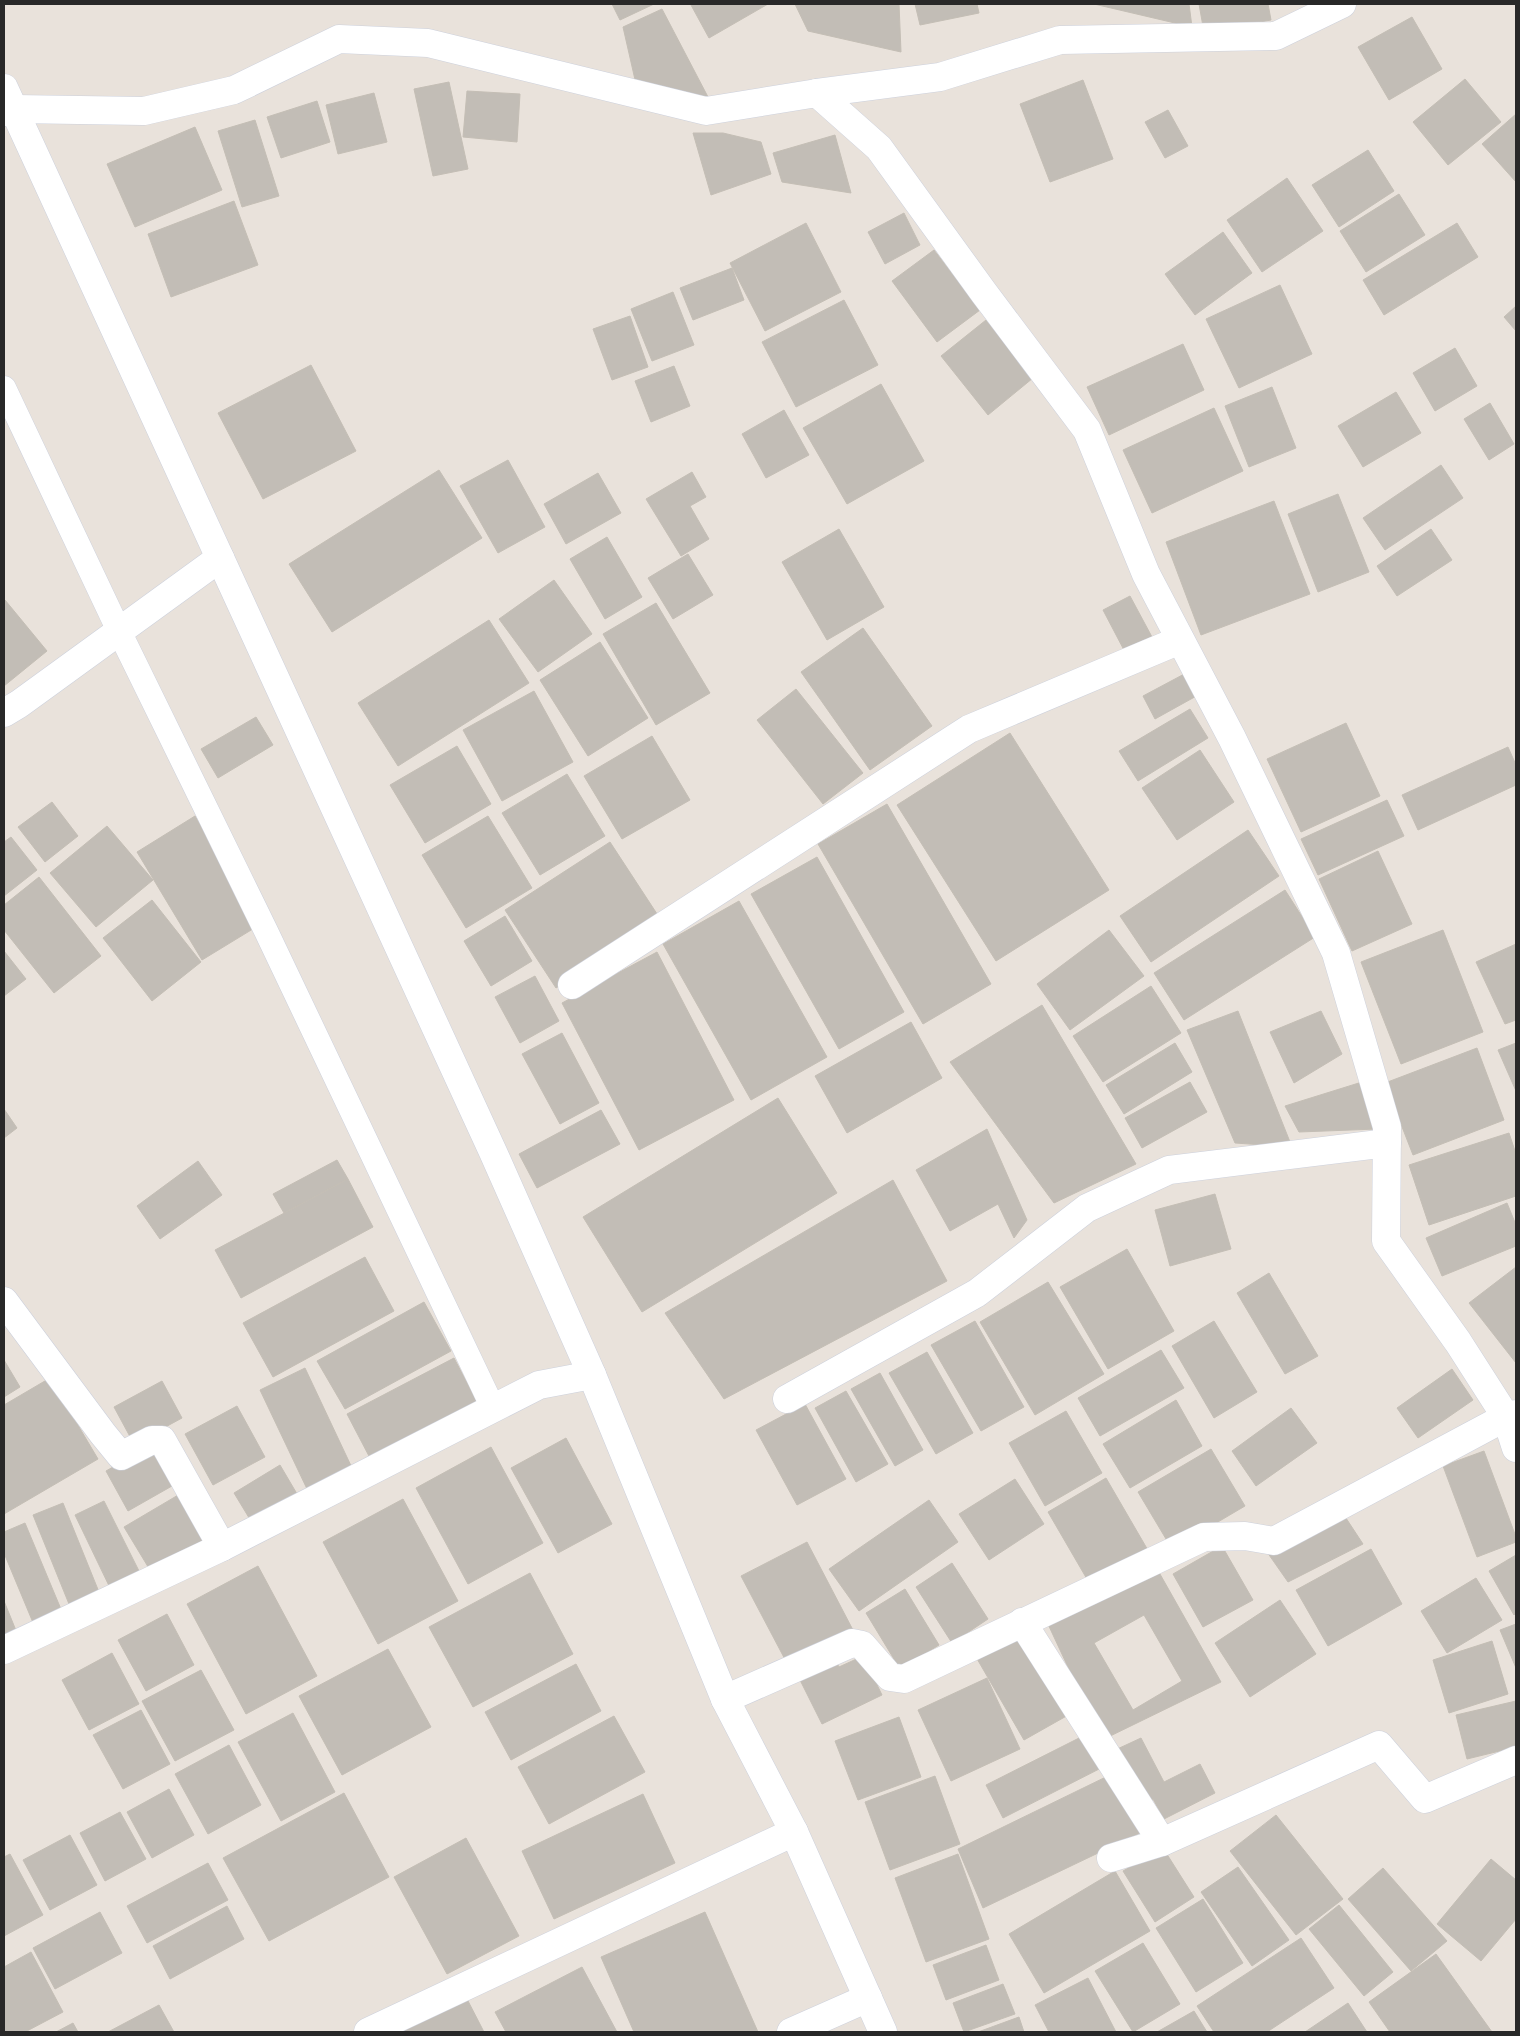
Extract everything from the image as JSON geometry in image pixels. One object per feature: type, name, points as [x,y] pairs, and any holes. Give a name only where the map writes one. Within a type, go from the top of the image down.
[{"type":"street","points":[[883,2032],[794,1832],[726,1699],[592,1375],[493,1152],[220,558],[7,103],[144,111],[234,90],[339,39],[428,43],[706,111],[817,93],[940,77],[1060,40],[1276,36],[1342,4]]},
{"type":"street","points":[[817,93],[879,148],[984,293],[1087,430],[1146,574],[1232,738],[1336,953],[1387,1127],[1386,1241],[1511,1415],[1516,1448]]},
{"type":"street","points":[[4,712],[19,704],[220,558]]},
{"type":"street","points":[[572,985],[969,728],[1180,640]]},
{"type":"street","points":[[787,1399],[977,1293],[1087,1208],[1169,1170],[1387,1143]]},
{"type":"street","points":[[4,1302],[121,1456],[152,1440],[162,1440],[222,1547]]},
{"type":"street","points":[[4,1650],[222,1547],[539,1386],[592,1375]]},
{"type":"street","points":[[726,1699],[852,1643],[862,1645],[890,1677],[904,1679],[1204,1537],[1244,1536],[1274,1541],[1511,1415]]},
{"type":"street","points":[[1022,1622],[1162,1842]]},
{"type":"street","points":[[1111,1858],[1162,1842],[1379,1745],[1424,1799],[1516,1760]]},
{"type":"street","points":[[368,2032],[794,1832]]},
{"type":"street","points":[[791,2032],[868,1998]]},
{"type":"lane","points":[[4,388],[119,631],[266,931],[493,1408]]},
{"type":"building","points":[[612,4],[654,4],[620,20]]},
{"type":"building","points":[[692,4],[768,4],[709,38]]},
{"type":"building","points":[[795,4],[899,4],[901,52],[808,31]]},
{"type":"building","points":[[915,4],[977,4],[979,13],[920,25]]},
{"type":"building","points":[[1094,4],[1189,4],[1192,27]]},
{"type":"building","points":[[1199,4],[1268,4],[1271,20],[1204,32]]},
{"type":"building","points":[[662,9],[708,97],[636,84],[623,27]]},
{"type":"building","points":[[1412,17],[1442,69],[1389,100],[1358,47]]},
{"type":"building","points":[[1465,79],[1501,122],[1448,165],[1413,122]]},
{"type":"building","points":[[1083,80],[1113,159],[1050,182],[1020,104]]},
{"type":"building","points":[[449,82],[468,169],[433,176],[414,89]]},
{"type":"building","points":[[467,91],[520,94],[517,142],[463,137]]},
{"type":"building","points":[[374,93],[387,142],[338,154],[326,105]]},
{"type":"building","points":[[317,101],[330,142],[281,158],[267,117]]},
{"type":"building","points":[[1168,110],[1188,146],[1165,158],[1145,122]]},
{"type":"building","points":[[1516,114],[1516,182],[1482,144]]},
{"type":"building","points":[[255,120],[279,196],[242,207],[218,131]]},
{"type":"building","points":[[195,127],[222,190],[135,227],[107,164]]},
{"type":"building","points":[[693,133],[723,133],[761,142],[771,174],[711,195]]},
{"type":"building","points":[[835,135],[851,193],[782,182],[773,153]]},
{"type":"building","points":[[1368,150],[1394,191],[1339,227],[1312,185]]},
{"type":"building","points":[[1287,178],[1323,231],[1262,272],[1227,220]]},
{"type":"building","points":[[1399,194],[1425,235],[1366,272],[1340,231]]},
{"type":"building","points":[[234,201],[258,265],[171,297],[148,234]]},
{"type":"building","points":[[904,213],[920,245],[885,264],[868,232]]},
{"type":"building","points":[[806,223],[841,292],[765,331],[730,263]]},
{"type":"building","points":[[1457,223],[1478,257],[1384,315],[1363,280]]},
{"type":"building","points":[[1223,232],[1252,273],[1195,315],[1165,274]]},
{"type":"building","points":[[934,250],[980,310],[937,342],[892,281]]},
{"type":"building","points":[[732,268],[744,300],[693,320],[680,288]]},
{"type":"building","points":[[1280,285],[1312,354],[1239,388],[1206,319]]},
{"type":"building","points":[[673,292],[694,345],[652,361],[631,309]]},
{"type":"building","points":[[844,300],[878,365],[796,407],[762,342]]},
{"type":"building","points":[[1516,306],[1516,331],[1504,317]]},
{"type":"building","points":[[630,316],[648,367],[612,380],[593,329]]},
{"type":"building","points":[[986,320],[1033,378],[988,415],[941,356]]},
{"type":"building","points":[[1183,344],[1204,390],[1109,435],[1087,387]]},
{"type":"building","points":[[1455,348],[1477,386],[1435,411],[1413,373]]},
{"type":"building","points":[[311,365],[356,451],[263,499],[218,413]]},
{"type":"building","points":[[674,366],[690,406],[651,422],[635,381]]},
{"type":"building","points":[[881,384],[924,461],[847,504],[803,428]]},
{"type":"building","points":[[1272,387],[1296,448],[1249,467],[1225,406]]},
{"type":"building","points":[[1396,392],[1421,433],[1363,467],[1338,426]]},
{"type":"building","points":[[1490,403],[1514,444],[1489,460],[1464,419]]},
{"type":"building","points":[[1214,408],[1243,471],[1152,513],[1123,450]]},
{"type":"building","points":[[784,410],[809,455],[766,478],[742,434]]},
{"type":"building","points":[[508,460],[545,527],[498,553],[460,486]]},
{"type":"building","points":[[1441,465],[1463,498],[1385,550],[1363,518]]},
{"type":"building","points":[[439,470],[482,538],[332,632],[289,564]]},
{"type":"building","points":[[692,472],[706,497],[690,506],[709,539],[681,556],[646,499]]},
{"type":"building","points":[[598,473],[621,513],[566,544],[544,504]]},
{"type":"building","points":[[1338,494],[1369,572],[1318,592],[1288,514]]},
{"type":"building","points":[[1274,501],[1310,594],[1201,635],[1166,542]]},
{"type":"building","points":[[839,529],[884,607],[827,640],[782,562]]},
{"type":"building","points":[[1431,529],[1452,560],[1397,596],[1377,566]]},
{"type":"building","points":[[607,537],[642,597],[605,619],[570,559]]},
{"type":"building","points":[[688,554],[713,595],[673,619],[648,578]]},
{"type":"building","points":[[554,580],[592,634],[538,672],[499,619]]},
{"type":"building","points":[[1130,596],[1152,637],[1125,652],[1103,610]]},
{"type":"building","points":[[4,601],[47,651],[4,686]]},
{"type":"building","points":[[656,603],[710,693],[656,725],[603,634]]},
{"type":"building","points":[[489,620],[529,683],[398,766],[358,703]]},
{"type":"building","points":[[863,628],[932,726],[870,770],[801,672]]},
{"type":"building","points":[[600,642],[648,718],[588,756],[540,680]]},
{"type":"building","points":[[1188,672],[1200,694],[1155,719],[1143,696]]},
{"type":"building","points":[[796,689],[863,773],[823,804],[757,720]]},
{"type":"building","points":[[534,691],[573,762],[502,801],[463,730]]},
{"type":"building","points":[[1190,709],[1208,738],[1138,781],[1119,751]]},
{"type":"building","points":[[256,717],[273,745],[218,778],[201,749]]},
{"type":"building","points":[[1346,723],[1380,796],[1301,832],[1267,759]]},
{"type":"building","points":[[1010,733],[1109,890],[996,961],[897,805]]},
{"type":"building","points":[[652,736],[690,800],[622,839],[584,776]]},
{"type":"building","points":[[457,746],[491,804],[425,843],[390,785]]},
{"type":"building","points":[[1508,747],[1516,765],[1516,785],[1418,830],[1402,795]]},
{"type":"building","points":[[1200,750],[1234,802],[1177,840],[1142,788]]},
{"type":"building","points":[[567,774],[605,836],[540,875],[502,813]]},
{"type":"building","points":[[1387,800],[1404,836],[1318,875],[1301,839]]},
{"type":"building","points":[[52,802],[78,836],[45,862],[18,827]]},
{"type":"building","points":[[887,804],[991,984],[923,1024],[818,844]]},
{"type":"building","points":[[195,816],[261,924],[202,960],[137,852]]},
{"type":"building","points":[[488,816],[532,888],[466,928],[422,855]]},
{"type":"building","points":[[107,826],[153,880],[96,927],[50,873]]},
{"type":"building","points":[[1248,830],[1279,876],[1151,962],[1120,916]]},
{"type":"building","points":[[11,837],[37,870],[4,896],[4,842]]},
{"type":"building","points":[[610,842],[661,920],[556,988],[505,910]]},
{"type":"building","points":[[1378,851],[1412,924],[1352,951],[1319,879]]},
{"type":"building","points":[[817,857],[904,1012],[839,1049],[751,894]]},
{"type":"building","points":[[39,877],[101,956],[54,993],[4,930],[4,905]]},
{"type":"building","points":[[1285,890],[1315,937],[1184,1020],[1154,973]]},
{"type":"building","points":[[152,900],[201,962],[152,1001],[103,938]]},
{"type":"building","points":[[739,901],[827,1057],[751,1100],[663,944]]},
{"type":"building","points":[[505,916],[532,961],[491,986],[464,941]]},
{"type":"building","points":[[1109,930],[1144,976],[1070,1030],[1037,984]]},
{"type":"building","points":[[1443,930],[1483,1032],[1401,1064],[1361,962]]},
{"type":"building","points":[[1516,944],[1516,1020],[1505,1024],[1476,962]]},
{"type":"building","points":[[4,951],[26,979],[4,996]]},
{"type":"building","points":[[657,952],[734,1100],[639,1150],[562,1003]]},
{"type":"building","points":[[535,976],[559,1021],[520,1043],[495,997]]},
{"type":"building","points":[[1151,986],[1181,1033],[1103,1082],[1073,1036]]},
{"type":"building","points":[[1042,1005],[1136,1164],[1054,1203],[950,1062]]},
{"type":"building","points":[[1238,1011],[1292,1147],[1235,1143],[1187,1030]]},
{"type":"building","points":[[1321,1011],[1342,1054],[1294,1083],[1270,1032]]},
{"type":"building","points":[[911,1022],[942,1078],[847,1133],[815,1076]]},
{"type":"building","points":[[562,1033],[599,1103],[560,1124],[522,1054]]},
{"type":"building","points":[[1175,1043],[1192,1072],[1124,1114],[1106,1085]]},
{"type":"building","points":[[1516,1043],[1516,1091],[1498,1050]]},
{"type":"building","points":[[1477,1048],[1504,1120],[1413,1155],[1385,1083]]},
{"type":"building","points":[[1190,1082],[1207,1112],[1142,1148],[1125,1118]]},
{"type":"building","points":[[1362,1082],[1377,1129],[1299,1132],[1285,1106]]},
{"type":"building","points":[[778,1098],[837,1193],[642,1312],[583,1217]]},
{"type":"building","points":[[4,1109],[17,1128],[4,1138]]},
{"type":"building","points":[[601,1110],[620,1144],[537,1188],[519,1154]]},
{"type":"building","points":[[987,1129],[1027,1220],[1014,1238],[998,1204],[950,1231],[916,1170]]},
{"type":"building","points":[[1509,1133],[1516,1154],[1516,1196],[1429,1225],[1409,1165]]},
{"type":"building","points":[[337,1160],[348,1179],[284,1213],[273,1194]]},
{"type":"building","points":[[198,1161],[222,1195],[160,1239],[137,1206]]},
{"type":"building","points":[[348,1179],[373,1227],[241,1298],[215,1250]]},
{"type":"building","points":[[893,1180],[947,1281],[724,1399],[665,1313]]},
{"type":"building","points":[[1215,1194],[1231,1249],[1170,1266],[1155,1210]]},
{"type":"building","points":[[1507,1203],[1516,1225],[1516,1246],[1442,1276],[1426,1238]]},
{"type":"building","points":[[1127,1249],[1174,1331],[1108,1369],[1060,1287]]},
{"type":"building","points":[[365,1257],[394,1311],[273,1377],[243,1323]]},
{"type":"building","points":[[1516,1267],[1516,1363],[1469,1303]]},
{"type":"building","points":[[1269,1273],[1318,1356],[1285,1374],[1237,1293]]},
{"type":"building","points":[[1048,1282],[1104,1374],[1035,1415],[980,1322]]},
{"type":"building","points":[[424,1302],[451,1351],[345,1409],[317,1361]]},
{"type":"building","points":[[975,1321],[1024,1407],[981,1431],[931,1345]]},
{"type":"building","points":[[1214,1321],[1257,1392],[1214,1418],[1172,1346]]},
{"type":"building","points":[[1161,1350],[1184,1388],[1100,1436],[1078,1398]]},
{"type":"building","points":[[927,1352],[973,1433],[936,1454],[889,1373]]},
{"type":"building","points":[[454,1358],[477,1402],[370,1458],[347,1414]]},
{"type":"building","points":[[4,1360],[20,1387],[4,1397]]},
{"type":"building","points":[[305,1368],[353,1470],[308,1491],[260,1390]]},
{"type":"building","points":[[1452,1369],[1473,1400],[1418,1438],[1397,1408]]},
{"type":"building","points":[[880,1373],[923,1450],[895,1466],[851,1389]]},
{"type":"building","points":[[50,1378],[98,1459],[4,1514],[4,1405]]},
{"type":"building","points":[[162,1381],[182,1418],[134,1444],[114,1407]]},
{"type":"building","points":[[846,1391],[888,1464],[856,1482],[815,1408]]},
{"type":"building","points":[[1176,1400],[1202,1446],[1130,1488],[1103,1444]]},
{"type":"building","points":[[805,1404],[846,1479],[797,1505],[756,1430]]},
{"type":"building","points":[[237,1406],[265,1457],[213,1485],[185,1434]]},
{"type":"building","points":[[1291,1408],[1317,1443],[1256,1486],[1232,1451]]},
{"type":"building","points":[[1066,1411],[1102,1473],[1045,1506],[1009,1443]]},
{"type":"building","points":[[566,1438],[612,1524],[558,1553],[511,1468]]},
{"type":"building","points":[[157,1442],[179,1482],[128,1511],[106,1471]]},
{"type":"building","points":[[491,1447],[543,1543],[468,1584],[416,1488]]},
{"type":"building","points":[[1211,1449],[1245,1506],[1172,1549],[1138,1492]]},
{"type":"building","points":[[1484,1451],[1516,1537],[1516,1542],[1477,1557],[1443,1466]]},
{"type":"building","points":[[280,1465],[300,1499],[254,1526],[234,1493]]},
{"type":"building","points":[[1106,1478],[1149,1552],[1091,1586],[1048,1512]]},
{"type":"building","points":[[1015,1479],[1044,1524],[989,1560],[959,1514]]},
{"type":"building","points":[[185,1491],[214,1538],[153,1575],[124,1527]]},
{"type":"building","points":[[403,1499],[458,1601],[378,1644],[323,1542]]},
{"type":"building","points":[[929,1500],[958,1542],[859,1611],[829,1569]]},
{"type":"building","points":[[104,1501],[142,1577],[112,1592],[75,1515]]},
{"type":"building","points":[[63,1503],[101,1597],[71,1609],[33,1515]]},
{"type":"building","points":[[1342,1512],[1363,1544],[1288,1582],[1267,1552]]},
{"type":"building","points":[[25,1523],[63,1614],[34,1625],[4,1553],[4,1532]]},
{"type":"building","points":[[807,1542],[854,1632],[789,1667],[741,1576]]},
{"type":"building","points":[[1222,1546],[1253,1600],[1203,1627],[1173,1574]]},
{"type":"building","points":[[1371,1549],[1402,1604],[1328,1646],[1296,1590]]},
{"type":"building","points":[[1516,1555],[1516,1612],[1514,1615],[1489,1571]]},
{"type":"building","points":[[952,1563],[988,1619],[952,1643],[916,1587]]},
{"type":"building","points":[[258,1566],[317,1676],[246,1714],[187,1604]]},
{"type":"building","points":[[1156,1567],[1221,1682],[1102,1740],[1047,1622]],"holes":[[[1144,1615],[1182,1681],[1133,1710],[1094,1643]]]},
{"type":"building","points":[[530,1573],[573,1654],[473,1707],[429,1627]]},
{"type":"building","points":[[1476,1578],[1502,1620],[1447,1653],[1421,1611]]},
{"type":"building","points":[[905,1589],[939,1645],[900,1669],[866,1613]]},
{"type":"building","points":[[1280,1600],[1316,1654],[1250,1697],[1215,1643]]},
{"type":"building","points":[[4,1601],[17,1633],[4,1639]]},
{"type":"building","points":[[167,1614],[194,1665],[146,1691],[118,1640]]},
{"type":"building","points":[[1516,1624],[1516,1668],[1500,1630]]},
{"type":"building","points":[[1020,1631],[1070,1714],[1024,1740],[976,1657]]},
{"type":"building","points":[[1492,1641],[1508,1694],[1449,1713],[1433,1660]]},
{"type":"building","points":[[388,1649],[431,1727],[342,1775],[299,1696]]},
{"type":"building","points":[[112,1653],[139,1704],[89,1730],[62,1680]]},
{"type":"building","points":[[833,1656],[839,1667],[863,1656],[882,1695],[822,1724],[797,1674]]},
{"type":"building","points":[[576,1664],[601,1711],[511,1760],[485,1712]]},
{"type":"building","points":[[201,1670],[234,1730],[175,1761],[142,1701]]},
{"type":"building","points":[[987,1678],[1020,1749],[951,1781],[918,1710]]},
{"type":"building","points":[[1516,1701],[1516,1747],[1467,1759],[1456,1715]]},
{"type":"building","points":[[141,1710],[170,1764],[123,1789],[93,1735]]},
{"type":"building","points":[[293,1713],[335,1792],[281,1821],[238,1742]]},
{"type":"building","points":[[614,1716],[645,1772],[549,1824],[518,1767]]},
{"type":"building","points":[[899,1717],[921,1777],[858,1800],[835,1741]]},
{"type":"building","points":[[1089,1733],[1105,1766],[1003,1818],[986,1785]]},
{"type":"building","points":[[1141,1738],[1164,1782],[1200,1764],[1215,1793],[1164,1819],[1153,1799],[1141,1805],[1113,1751]]},
{"type":"building","points":[[229,1745],[261,1805],[208,1834],[175,1774]]},
{"type":"building","points":[[1112,1774],[1140,1833],[983,1908],[958,1849]]},
{"type":"building","points":[[935,1776],[960,1844],[890,1870],[865,1802]]},
{"type":"building","points":[[169,1789],[194,1835],[152,1858],[127,1812]]},
{"type":"building","points":[[344,1793],[389,1877],[269,1941],[223,1858]]},
{"type":"building","points":[[643,1794],[675,1863],[554,1919],[522,1851]]},
{"type":"building","points":[[120,1812],[146,1859],[105,1881],[80,1833]]},
{"type":"building","points":[[1276,1815],[1343,1899],[1296,1935],[1230,1851]]},
{"type":"building","points":[[70,1835],[97,1885],[50,1910],[23,1860]]},
{"type":"building","points":[[466,1838],[519,1936],[447,1974],[394,1877]]},
{"type":"building","points":[[1163,1848],[1194,1897],[1155,1922],[1123,1871]]},
{"type":"building","points":[[10,1854],[43,1915],[4,1936],[4,1857]]},
{"type":"building","points":[[958,1854],[989,1939],[926,1962],[895,1878]]},
{"type":"building","points":[[1491,1859],[1516,1880],[1516,1919],[1481,1961],[1437,1924]]},
{"type":"building","points":[[208,1863],[228,1900],[147,1943],[127,1906]]},
{"type":"building","points":[[1238,1867],[1289,1940],[1252,1966],[1201,1892]]},
{"type":"building","points":[[1383,1868],[1447,1941],[1411,1971],[1348,1899]]},
{"type":"building","points":[[1115,1871],[1150,1931],[1044,1993],[1009,1934]]},
{"type":"building","points":[[1203,1899],[1243,1963],[1196,1992],[1156,1928]]},
{"type":"building","points":[[1339,1905],[1393,1972],[1364,1996],[1309,1929]]},
{"type":"building","points":[[227,1906],[244,1939],[170,1979],[153,1946]]},
{"type":"building","points":[[100,1912],[122,1953],[55,1989],[33,1948]]},
{"type":"building","points":[[705,1912],[758,2032],[634,2032],[601,1957]]},
{"type":"building","points":[[1301,1938],[1334,1988],[1267,2032],[1214,2032],[1197,2006]]},
{"type":"building","points":[[1143,1943],[1180,2004],[1133,2032],[1095,1971]]},
{"type":"building","points":[[986,1945],[999,1980],[946,2000],[933,1965]]},
{"type":"building","points":[[31,1952],[63,2012],[25,2032],[4,2032],[4,1967]]},
{"type":"building","points":[[1436,1954],[1492,2032],[1390,2032],[1369,2002]]},
{"type":"building","points":[[582,1967],[617,2032],[506,2032],[495,2012]]},
{"type":"building","points":[[1088,1978],[1116,2032],[1049,2032],[1035,2005]]},
{"type":"building","points":[[1003,1984],[1015,2014],[964,2032],[953,2003]]},
{"type":"building","points":[[467,1999],[484,2032],[400,2032]]},
{"type":"building","points":[[1348,2003],[1367,2032],[1305,2032]]},
{"type":"building","points":[[159,2005],[174,2032],[108,2032]]},
{"type":"building","points":[[1194,2011],[1207,2032],[1157,2032]]},
{"type":"building","points":[[1019,2017],[1024,2032],[978,2032]]},
{"type":"building","points":[[73,2023],[78,2032],[56,2032]]}]
